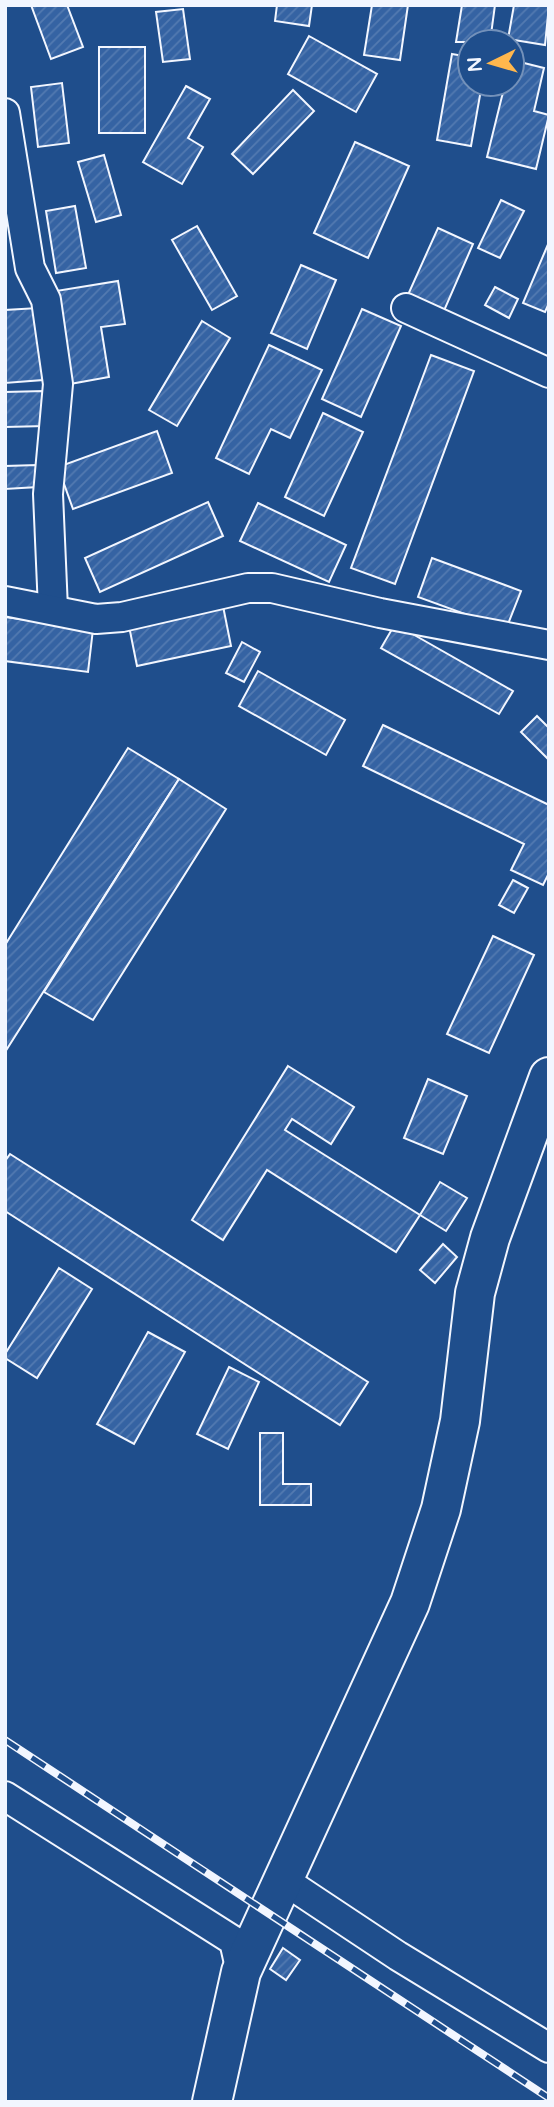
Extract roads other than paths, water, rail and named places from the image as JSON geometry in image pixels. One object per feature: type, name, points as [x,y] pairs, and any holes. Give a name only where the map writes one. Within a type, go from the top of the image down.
[{"type":"street","points":[[5,113],[30,268],[46,300],[58,384],[48,494],[53,609]]},
{"type":"street","points":[[406,308],[549,373]]},
{"type":"street","points":[[5,601],[96,619],[122,617],[248,588],[272,588],[380,613],[549,645]]},
{"type":"street","points":[[212,2102],[241,1972],[285,1881],[410,1603],[441,1509],[460,1421],[475,1293],[490,1238],[549,1077]]},
{"type":"street","points":[[5,1796],[234,1941],[241,1972]]},
{"type":"street","points":[[285,1881],[398,1956],[549,2048]]},
{"type":"railway","points":[[5,1740],[549,2098]]}]
